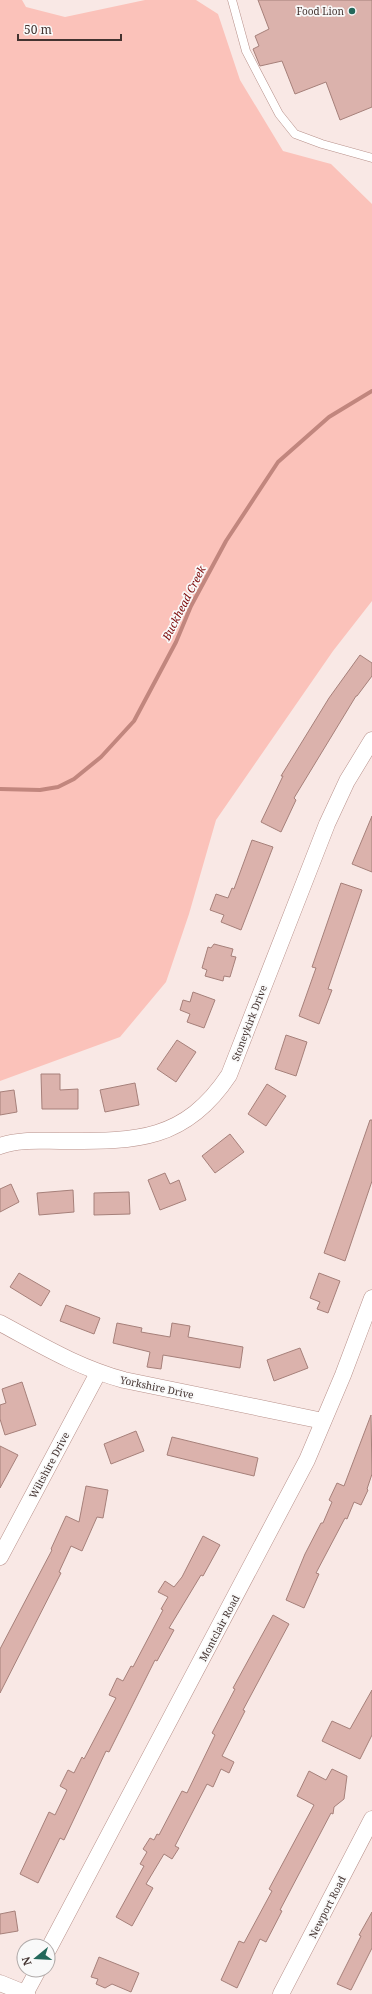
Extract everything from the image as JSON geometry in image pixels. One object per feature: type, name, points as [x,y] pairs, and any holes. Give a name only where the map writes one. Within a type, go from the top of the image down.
[{"type":"street","name":"Stoneykirk Drive","points":[[0,1146],[22,1142],[120,1141],[138,1138],[174,1126],[205,1105],[218,1091],[229,1075],[327,824],[347,781],[372,740]]},
{"type":"street","name":"Montclair Road","points":[[54,1938],[307,1460],[372,1298]]},
{"type":"street","name":"Yorkshire Drive","points":[[0,1323],[72,1362],[98,1373],[124,1380],[323,1421]]},
{"type":"street","name":"Wiltshire Drive","points":[[0,1557],[98,1373]]},
{"type":"street","name":"Newport Road","points":[[282,1994],[372,1819]]},
{"type":"street","points":[[0,1983],[25,1994],[34,1978]]},
{"type":"lane","points":[[232,0],[246,50],[279,114],[295,134],[322,144],[372,158]]},
{"type":"shaded area","points":[[0,0],[22,0],[26,7],[65,17],[145,0],[196,0],[218,14],[240,80],[283,151],[331,164],[372,204],[372,601],[333,651],[216,820],[189,914],[166,982],[120,1037],[0,1081]]},
{"type":"building","points":[[258,0],[372,0],[372,107],[340,120],[326,82],[295,94],[282,61],[260,66],[253,49],[259,46],[255,36],[269,29]]},
{"type":"building","points":[[360,655],[372,663],[372,676],[356,696],[294,798],[296,800],[281,832],[261,822],[283,776],[281,776],[329,698]]},
{"type":"building","points":[[372,816],[372,872],[352,864]]},
{"type":"building","points":[[252,840],[273,847],[241,930],[221,922],[224,915],[210,910],[216,894],[228,898],[232,888],[234,889]]},
{"type":"building","points":[[341,883],[362,890],[328,989],[332,990],[319,1024],[299,1016],[316,968],[312,967]]},
{"type":"building","points":[[214,944],[233,949],[231,956],[236,957],[230,977],[224,976],[223,981],[205,976],[207,970],[202,968],[208,947],[211,948]]},
{"type":"building","points":[[193,992],[215,1000],[204,1028],[187,1022],[190,1014],[180,1010],[183,1000],[190,1002]]},
{"type":"building","points":[[286,1035],[307,1042],[296,1076],[275,1069]]},
{"type":"building","points":[[177,1040],[196,1052],[176,1082],[157,1069]]},
{"type":"building","points":[[41,1074],[60,1074],[60,1090],[78,1089],[78,1109],[42,1109]]},
{"type":"building","points":[[135,1083],[139,1105],[105,1112],[100,1090]]},
{"type":"building","points":[[267,1084],[286,1096],[266,1126],[248,1114]]},
{"type":"building","points":[[14,1090],[17,1112],[0,1115],[0,1092]]},
{"type":"building","points":[[370,1120],[372,1120],[372,1181],[345,1261],[324,1253]]},
{"type":"building","points":[[230,1134],[244,1152],[215,1173],[202,1156]]},
{"type":"building","points":[[165,1173],[170,1184],[179,1180],[186,1200],[160,1210],[148,1180]]},
{"type":"building","points":[[11,1184],[19,1202],[0,1212],[0,1189]]},
{"type":"building","points":[[73,1190],[74,1212],[39,1215],[37,1193]]},
{"type":"building","points":[[129,1192],[130,1214],[94,1215],[94,1193]]},
{"type":"building","points":[[19,1273],[50,1291],[41,1306],[10,1287]]},
{"type":"building","points":[[319,1273],[340,1281],[328,1313],[317,1309],[320,1302],[310,1298]]},
{"type":"building","points":[[66,1305],[100,1318],[94,1334],[60,1321]]},
{"type":"building","points":[[117,1323],[142,1328],[141,1332],[170,1337],[172,1323],[190,1326],[188,1337],[243,1347],[240,1368],[163,1355],[161,1369],[147,1367],[150,1352],[113,1343]]},
{"type":"building","points":[[300,1348],[308,1368],[274,1381],[267,1360]]},
{"type":"building","points":[[22,1382],[36,1425],[5,1435],[0,1419],[0,1405],[6,1403],[2,1389]]},
{"type":"building","points":[[371,1415],[372,1474],[367,1489],[368,1490],[361,1505],[354,1502],[347,1519],[345,1518],[316,1573],[319,1574],[304,1608],[286,1600],[305,1554],[321,1523],[323,1523],[332,1502],[329,1500],[337,1483],[344,1486]]},
{"type":"building","points":[[136,1431],[144,1451],[111,1464],[104,1444]]},
{"type":"building","points":[[172,1437],[258,1458],[254,1476],[167,1455]]},
{"type":"building","points":[[0,1446],[18,1455],[0,1488]]},
{"type":"building","points":[[86,1486],[108,1490],[103,1518],[97,1517],[82,1551],[71,1546],[59,1572],[61,1573],[0,1693],[0,1649],[52,1550],[51,1549],[66,1516],[79,1522]]},
{"type":"building","points":[[203,1536],[220,1545],[203,1576],[201,1575],[169,1628],[174,1630],[157,1661],[155,1660],[109,1752],[106,1751],[64,1840],[60,1838],[38,1883],[20,1874],[49,1812],[55,1815],[67,1790],[60,1786],[68,1770],[74,1773],[82,1757],[84,1759],[116,1698],[109,1695],[117,1678],[123,1681],[131,1666],[133,1667],[163,1610],[161,1609],[168,1597],[158,1592],[165,1581],[174,1587],[182,1577]]},
{"type":"building","points":[[273,1615],[289,1624],[243,1710],[245,1711],[222,1756],[234,1762],[229,1773],[221,1769],[213,1787],[207,1784],[175,1846],[179,1848],[172,1859],[164,1854],[146,1884],[153,1888],[132,1926],[116,1917],[144,1866],[140,1864],[147,1852],[143,1849],[150,1838],[154,1840],[157,1834],[159,1835],[182,1791],[187,1793],[215,1735],[212,1733],[235,1689],[233,1688]]},
{"type":"building","points":[[372,1690],[372,1735],[360,1759],[322,1741],[332,1721],[350,1729]]},
{"type":"building","points":[[332,1769],[347,1776],[344,1799],[334,1807],[333,1814],[331,1813],[280,1910],[282,1911],[266,1942],[260,1939],[237,1988],[221,1980],[239,1941],[244,1943],[272,1891],[269,1889],[314,1805],[297,1796],[309,1771],[326,1780]]},
{"type":"building","points":[[15,1911],[18,1931],[0,1934],[0,1914]]},
{"type":"building","points":[[372,1912],[372,1948],[351,1990],[337,1984],[361,1936],[359,1935]]},
{"type":"building","points":[[99,1957],[139,1973],[131,1992],[112,1984],[105,1988],[96,1984],[98,1979],[91,1977]]},
{"type":"waterway","name":"Buckhead Creek","points":[[0,789],[40,790],[58,787],[74,779],[101,757],[134,721],[176,642],[191,606],[226,541],[278,462],[329,417],[372,391]]},
{"type":"place","name":"Food Lion","points":[[352,11]]}]
